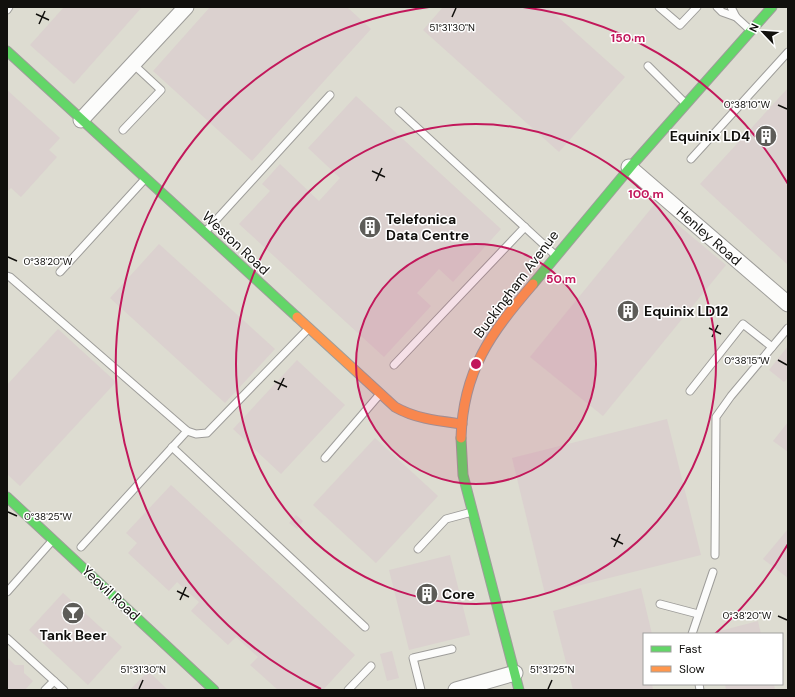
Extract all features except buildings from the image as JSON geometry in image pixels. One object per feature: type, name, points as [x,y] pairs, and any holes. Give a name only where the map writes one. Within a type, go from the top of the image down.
[{"type":"street","points":[[82,120],[186,7]]},
{"type":"street","name":"Buckingham Avenue","points":[[520,690],[463,475],[460,454],[462,424],[466,393],[471,378],[479,358],[489,341],[578,226],[772,7]]},
{"type":"street","name":"Weston Road","points":[[7,51],[308,329],[395,407],[403,413],[412,416],[462,424]]},
{"type":"street","name":"Henley Road","points":[[630,167],[788,304]]},
{"type":"street","name":"Yeovil Road","points":[[7,497],[214,690]]},
{"type":"street","points":[[456,690],[515,673]]},
{"type":"lane","points":[[659,7],[680,26],[697,7]]},
{"type":"lane","points":[[717,7],[722,12],[736,17]]},
{"type":"lane","points":[[730,7],[736,17],[751,31]]},
{"type":"lane","points":[[691,159],[788,52]]},
{"type":"lane","points":[[124,130],[161,90],[133,64]]},
{"type":"lane","points":[[648,66],[686,104]]},
{"type":"lane","points":[[205,233],[330,95]]},
{"type":"lane","points":[[398,111],[555,255]]},
{"type":"lane","points":[[60,272],[145,178]]},
{"type":"lane","points":[[394,365],[525,227]]},
{"type":"lane","points":[[7,276],[187,430],[196,434],[207,433],[308,329]]},
{"type":"lane","points":[[690,391],[743,324],[772,347]]},
{"type":"lane","points":[[715,555],[716,417],[731,396],[788,328]]},
{"type":"lane","points":[[325,458],[380,394]]},
{"type":"lane","points":[[81,546],[187,430]]},
{"type":"lane","points":[[172,447],[365,627]]},
{"type":"lane","points":[[418,549],[446,519],[472,512]]},
{"type":"lane","points":[[7,592],[53,539]]},
{"type":"lane","points":[[692,633],[713,572]]},
{"type":"lane","points":[[660,604],[698,614]]},
{"type":"lane","points":[[7,638],[64,690]]},
{"type":"lane","points":[[421,690],[412,658],[452,649]]},
{"type":"lane","points":[[348,690],[371,666]]},
{"type":"lane","points":[[45,690],[54,680]]},
{"type":"shaded area","points":[[7,7],[788,7],[788,690],[7,690]]},
{"type":"traffic: fast","points":[[533,284],[633,164],[772,7]]},
{"type":"traffic: fast","points":[[7,51],[297,317]]},
{"type":"traffic: fast","points":[[461,438],[463,475],[519,690]]},
{"type":"traffic: fast","points":[[7,497],[214,690]]},
{"type":"traffic: slow","points":[[461,438],[467,392],[482,354],[504,319],[533,284]]},
{"type":"traffic: slow","points":[[297,317],[395,407],[419,417],[462,424]]},
{"type":"place","name":"Equinix LD4","points":[[766,136]]},
{"type":"place","name":"Telefonica Data Centre","points":[[370,227]]},
{"type":"place","name":"Equinix LD12","points":[[628,311]]},
{"type":"place","name":"Core","points":[[427,594]]},
{"type":"place","name":"Tank Beer","points":[[73,613]]}]
